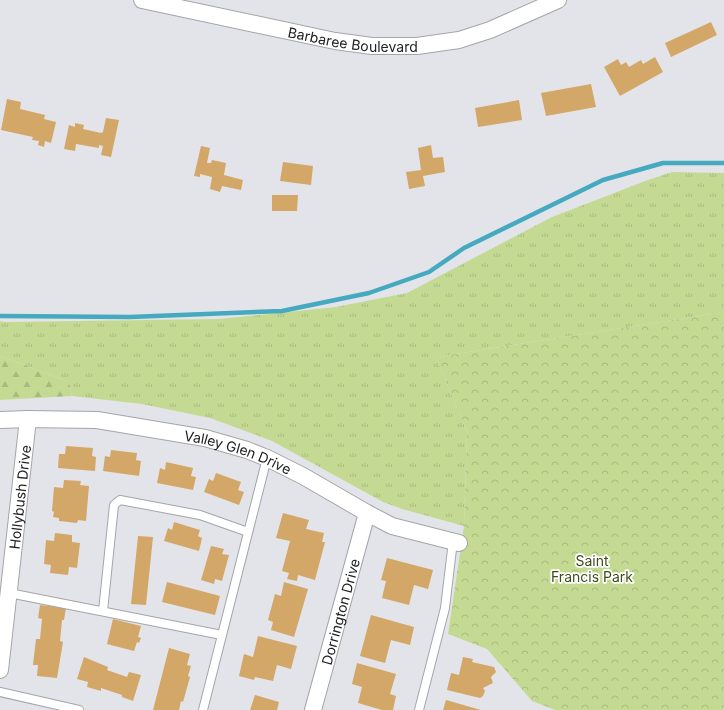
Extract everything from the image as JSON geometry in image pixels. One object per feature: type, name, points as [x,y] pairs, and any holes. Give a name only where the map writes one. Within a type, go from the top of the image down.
[{"type":"street","name":"Barbaree Boulevard","points":[[142,0],[335,40],[372,46],[417,46],[459,40],[490,30],[558,0]]},
{"type":"street","name":"Hollybush Drive","points":[[0,670],[3,612],[8,593],[28,419]]},
{"type":"street","name":"Valley Glen Drive","points":[[0,420],[97,420],[197,436],[247,450],[267,458],[304,476],[392,526],[456,542]]},
{"type":"street","name":"Dorrington Drive","points":[[313,710],[367,513]]},
{"type":"lane","points":[[203,710],[267,458]]},
{"type":"lane","points":[[103,611],[114,505],[120,500],[200,516],[248,532]]},
{"type":"lane","points":[[419,710],[445,608],[456,542]]},
{"type":"lane","points":[[8,593],[222,635]]},
{"type":"lane","points":[[0,692],[79,710]]},
{"type":"green space","points":[[672,172],[724,173],[724,312],[436,357],[467,432],[464,526],[402,509],[383,502],[272,441],[210,418],[142,404],[72,396],[69,382],[0,356],[0,321],[219,319],[336,307],[407,293],[552,217]]},
{"type":"green space","name":"Saint Francis Park","points":[[724,312],[724,710],[555,710],[532,701],[487,649],[448,634],[464,526],[467,432],[436,357]]},
{"type":"green space","points":[[0,356],[69,382],[72,396],[0,400]]},
{"type":"building","points":[[711,22],[717,35],[671,57],[665,43]]},
{"type":"building","points":[[655,57],[663,72],[620,96],[604,67],[618,59],[621,65],[626,62],[629,67],[641,60],[643,64]]},
{"type":"building","points":[[591,84],[596,107],[546,116],[541,93]]},
{"type":"building","points":[[7,99],[21,102],[20,109],[45,115],[44,119],[56,122],[51,143],[45,141],[44,147],[38,145],[39,141],[32,140],[33,137],[1,130]]},
{"type":"building","points":[[519,100],[522,120],[478,127],[475,108]]},
{"type":"building","points":[[106,118],[119,120],[111,157],[101,155],[103,146],[99,145],[99,148],[76,144],[75,151],[64,149],[69,125],[75,127],[75,123],[84,125],[83,129],[101,133],[103,132]]},
{"type":"building","points":[[431,145],[433,158],[443,157],[445,172],[423,176],[425,186],[409,189],[406,172],[421,170],[418,148]]},
{"type":"building","points":[[201,146],[210,148],[207,163],[211,163],[212,160],[226,163],[224,175],[243,180],[241,190],[222,186],[220,192],[210,189],[212,177],[200,174],[200,177],[194,176]]},
{"type":"building","points":[[283,162],[313,166],[311,185],[280,181]]},
{"type":"building","points":[[272,195],[298,195],[297,211],[272,211]]},
{"type":"building","points":[[66,446],[93,448],[92,456],[96,457],[95,471],[58,468],[59,454],[65,454]]},
{"type":"building","points":[[111,450],[137,453],[136,460],[141,461],[139,476],[103,471],[105,456],[110,457]]},
{"type":"building","points":[[166,462],[193,468],[191,476],[196,477],[193,490],[157,483],[160,468],[165,470]]},
{"type":"building","points":[[216,473],[241,482],[238,490],[244,492],[239,505],[204,492],[209,479],[213,481]]},
{"type":"building","points":[[64,480],[81,481],[80,485],[89,486],[86,521],[78,520],[77,523],[59,521],[59,518],[53,517],[54,487],[63,488]]},
{"type":"building","points":[[283,513],[309,520],[306,529],[324,533],[322,542],[325,542],[315,580],[298,575],[297,581],[287,579],[289,573],[282,571],[290,541],[276,538]]},
{"type":"building","points":[[174,522],[200,530],[198,536],[202,538],[199,551],[164,541],[168,528],[172,530]]},
{"type":"building","points":[[55,533],[72,535],[72,542],[80,543],[77,568],[69,567],[68,575],[50,573],[51,565],[44,564],[46,540],[54,541]]},
{"type":"building","points":[[138,536],[153,537],[146,605],[131,604]]},
{"type":"building","points":[[211,546],[224,549],[222,554],[229,555],[222,581],[215,579],[214,584],[201,580]]},
{"type":"building","points":[[387,558],[433,570],[428,589],[414,585],[409,605],[382,598],[386,581],[381,580]]},
{"type":"building","points":[[167,582],[220,596],[215,615],[162,602]]},
{"type":"building","points":[[284,582],[308,589],[294,637],[271,630],[273,622],[268,620],[275,594],[281,596]]},
{"type":"building","points":[[40,605],[66,608],[64,620],[62,620],[60,641],[63,642],[57,678],[37,676],[38,665],[33,665],[36,639],[40,639],[42,619],[38,618]]},
{"type":"building","points":[[371,615],[414,627],[410,645],[391,640],[385,663],[360,656]]},
{"type":"building","points":[[113,619],[141,626],[138,637],[141,638],[139,643],[137,642],[134,651],[107,644]]},
{"type":"building","points":[[258,636],[297,646],[291,669],[277,665],[273,681],[255,677],[254,680],[239,676],[244,654],[253,657]]},
{"type":"building","points":[[169,648],[190,654],[187,665],[191,666],[188,676],[190,677],[183,702],[181,701],[179,710],[153,710]]},
{"type":"building","points":[[84,657],[108,667],[107,670],[127,677],[129,672],[141,675],[133,701],[122,697],[122,695],[101,688],[101,691],[87,687],[88,682],[77,679]]},
{"type":"building","points":[[463,657],[473,659],[472,662],[494,667],[496,672],[491,677],[493,683],[483,688],[485,691],[483,696],[480,698],[447,690],[451,673],[459,675]]},
{"type":"building","points":[[357,663],[396,674],[390,694],[396,696],[393,710],[382,710],[358,703],[362,687],[352,684]]},
{"type":"building","points":[[255,695],[279,702],[277,710],[250,710]]},
{"type":"building","points":[[446,700],[481,710],[443,710]]},
{"type":"waterway","points":[[0,316],[130,317],[282,311],[369,293],[429,272],[464,248],[603,180],[663,163],[724,163]]}]
